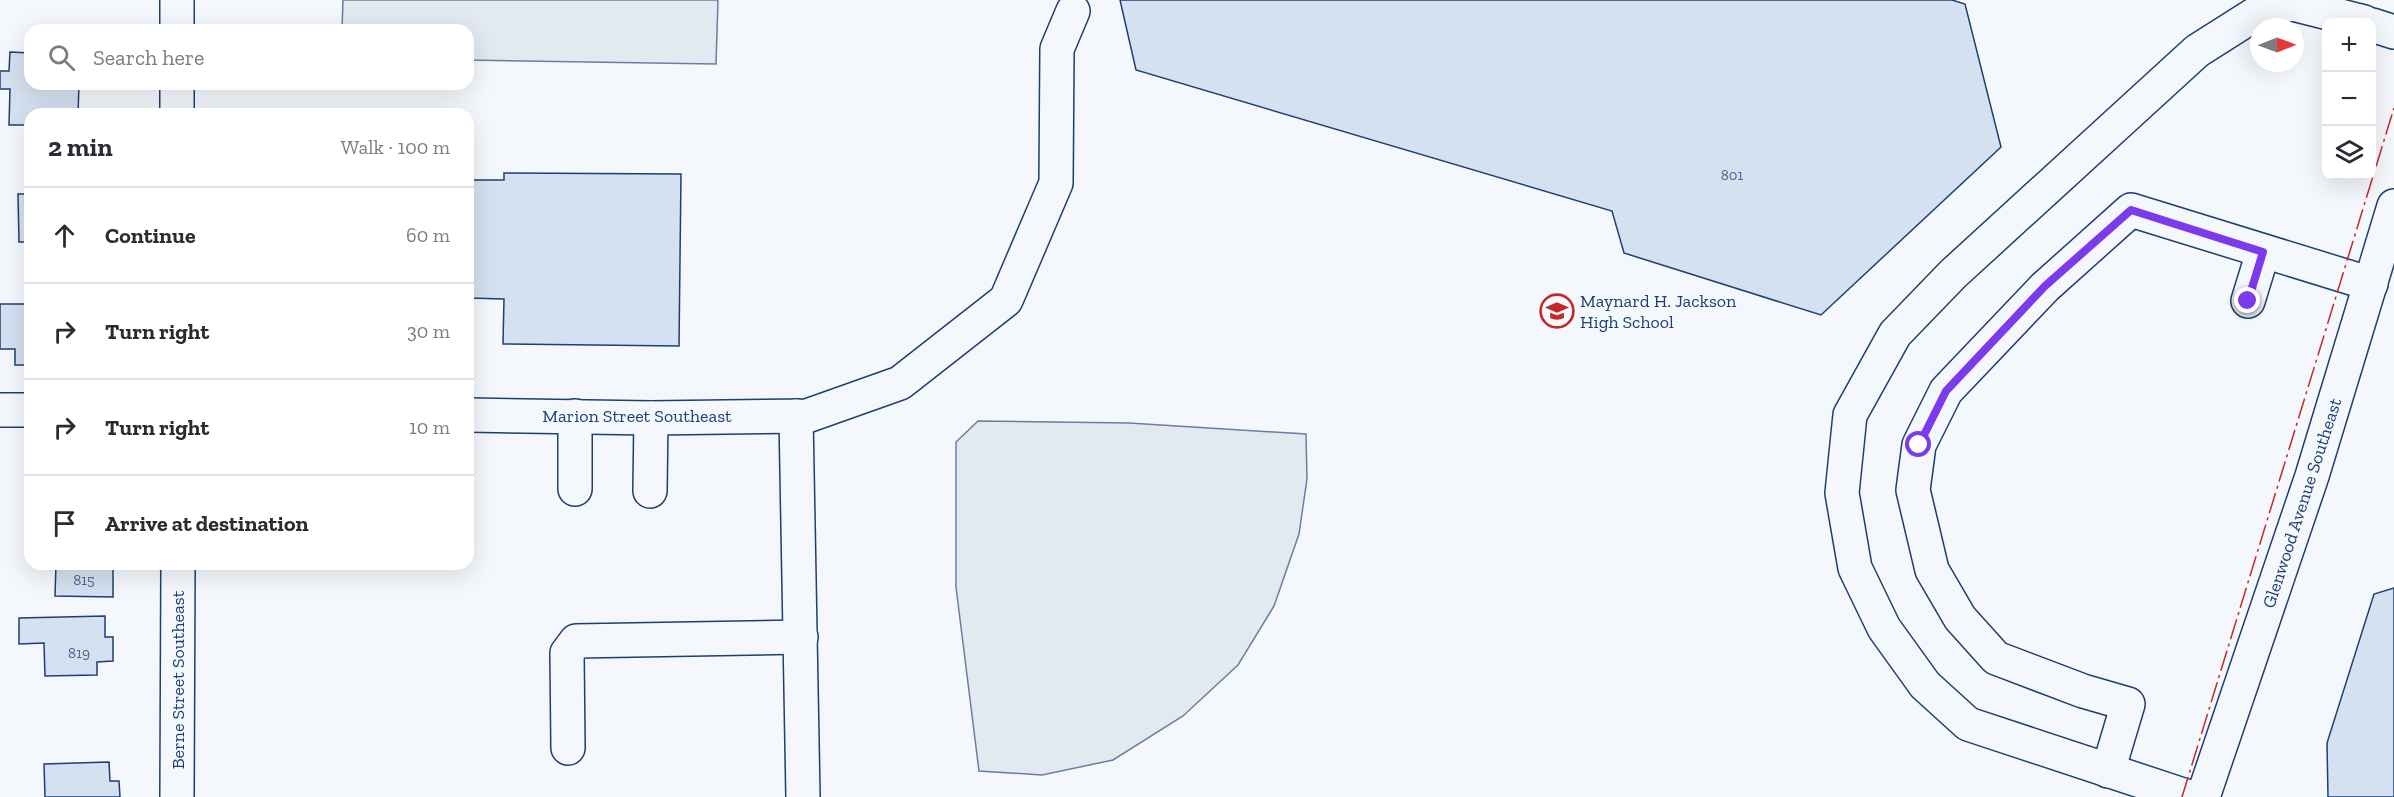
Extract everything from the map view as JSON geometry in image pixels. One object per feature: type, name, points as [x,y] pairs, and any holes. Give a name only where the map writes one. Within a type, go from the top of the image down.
[{"type":"street","points":[[177,0],[177,24]]},
{"type":"street","points":[[2189,797],[1968,724],[1925,685],[1891,638],[1855,568],[1842,493],[1850,414],[1894,334],[1953,274],[2197,51],[2260,11],[2293,4],[2348,18]]},
{"type":"street","name":"Marion Street Southeast","points":[[474,415],[651,418],[801,416],[900,383],[1006,300],[1056,183],[1057,49],[1073,11]]},
{"type":"street","points":[[2376,26],[2394,32]]},
{"type":"street","points":[[177,90],[177,108]]},
{"type":"street","name":"Glenwood Avenue Southeast","points":[[2203,797],[2312,476],[2394,206]]},
{"type":"street","points":[[2108,771],[2128,704],[2083,691],[1996,658],[1960,618],[1932,570],[1913,490],[1919,445],[1946,391],[2045,286],[2131,210],[2371,284]]},
{"type":"street","points":[[2248,301],[2263,252]]},
{"type":"street","points":[[0,410],[24,410]]},
{"type":"street","points":[[575,416],[575,489]]},
{"type":"street","points":[[801,416],[803,797]]},
{"type":"street","points":[[650,491],[651,418]]},
{"type":"street","name":"Berne Street Southeast","points":[[177,797],[178,570]]},
{"type":"street","points":[[568,748],[567,653],[576,641],[801,637]]},
{"type":"shaded area","points":[[343,0],[718,0],[716,64],[474,60],[474,24],[342,24]]},
{"type":"shaded area","points":[[978,421],[1129,423],[1306,434],[1307,479],[1299,534],[1274,606],[1238,665],[1183,716],[1113,760],[1042,775],[979,771],[956,587],[956,442]]},
{"type":"building","points":[[1120,0],[1952,0],[1965,4],[2001,147],[1821,315],[1624,253],[1612,211],[1136,70]]},
{"type":"building","points":[[10,52],[24,53],[24,90],[79,90],[78,108],[24,108],[24,125],[9,125],[10,89],[0,89],[0,71],[9,71]]},
{"type":"building","points":[[504,173],[681,174],[679,346],[503,344],[504,299],[474,298],[474,180],[504,180]]},
{"type":"building","points":[[18,194],[24,194],[24,242],[19,242]]},
{"type":"building","points":[[0,304],[24,304],[24,365],[15,365],[15,349],[0,349]]},
{"type":"building","points":[[56,570],[113,570],[113,597],[55,596]]},
{"type":"building","points":[[2394,588],[2394,797],[2328,797],[2327,743],[2374,594]]},
{"type":"building","points":[[105,616],[105,637],[113,637],[113,661],[97,662],[97,675],[45,676],[44,643],[19,644],[19,618]]},
{"type":"building","points":[[109,762],[110,781],[119,781],[120,797],[45,797],[44,764]]},
{"type":"power","points":[[2182,797],[2394,108]]},
{"type":"place","name":"Maynard H. Jackson High School","points":[[1557,311]]},
{"type":"route","points":[[1919,445],[1946,391],[2045,286],[2131,210],[2263,252],[2248,301]]}]
